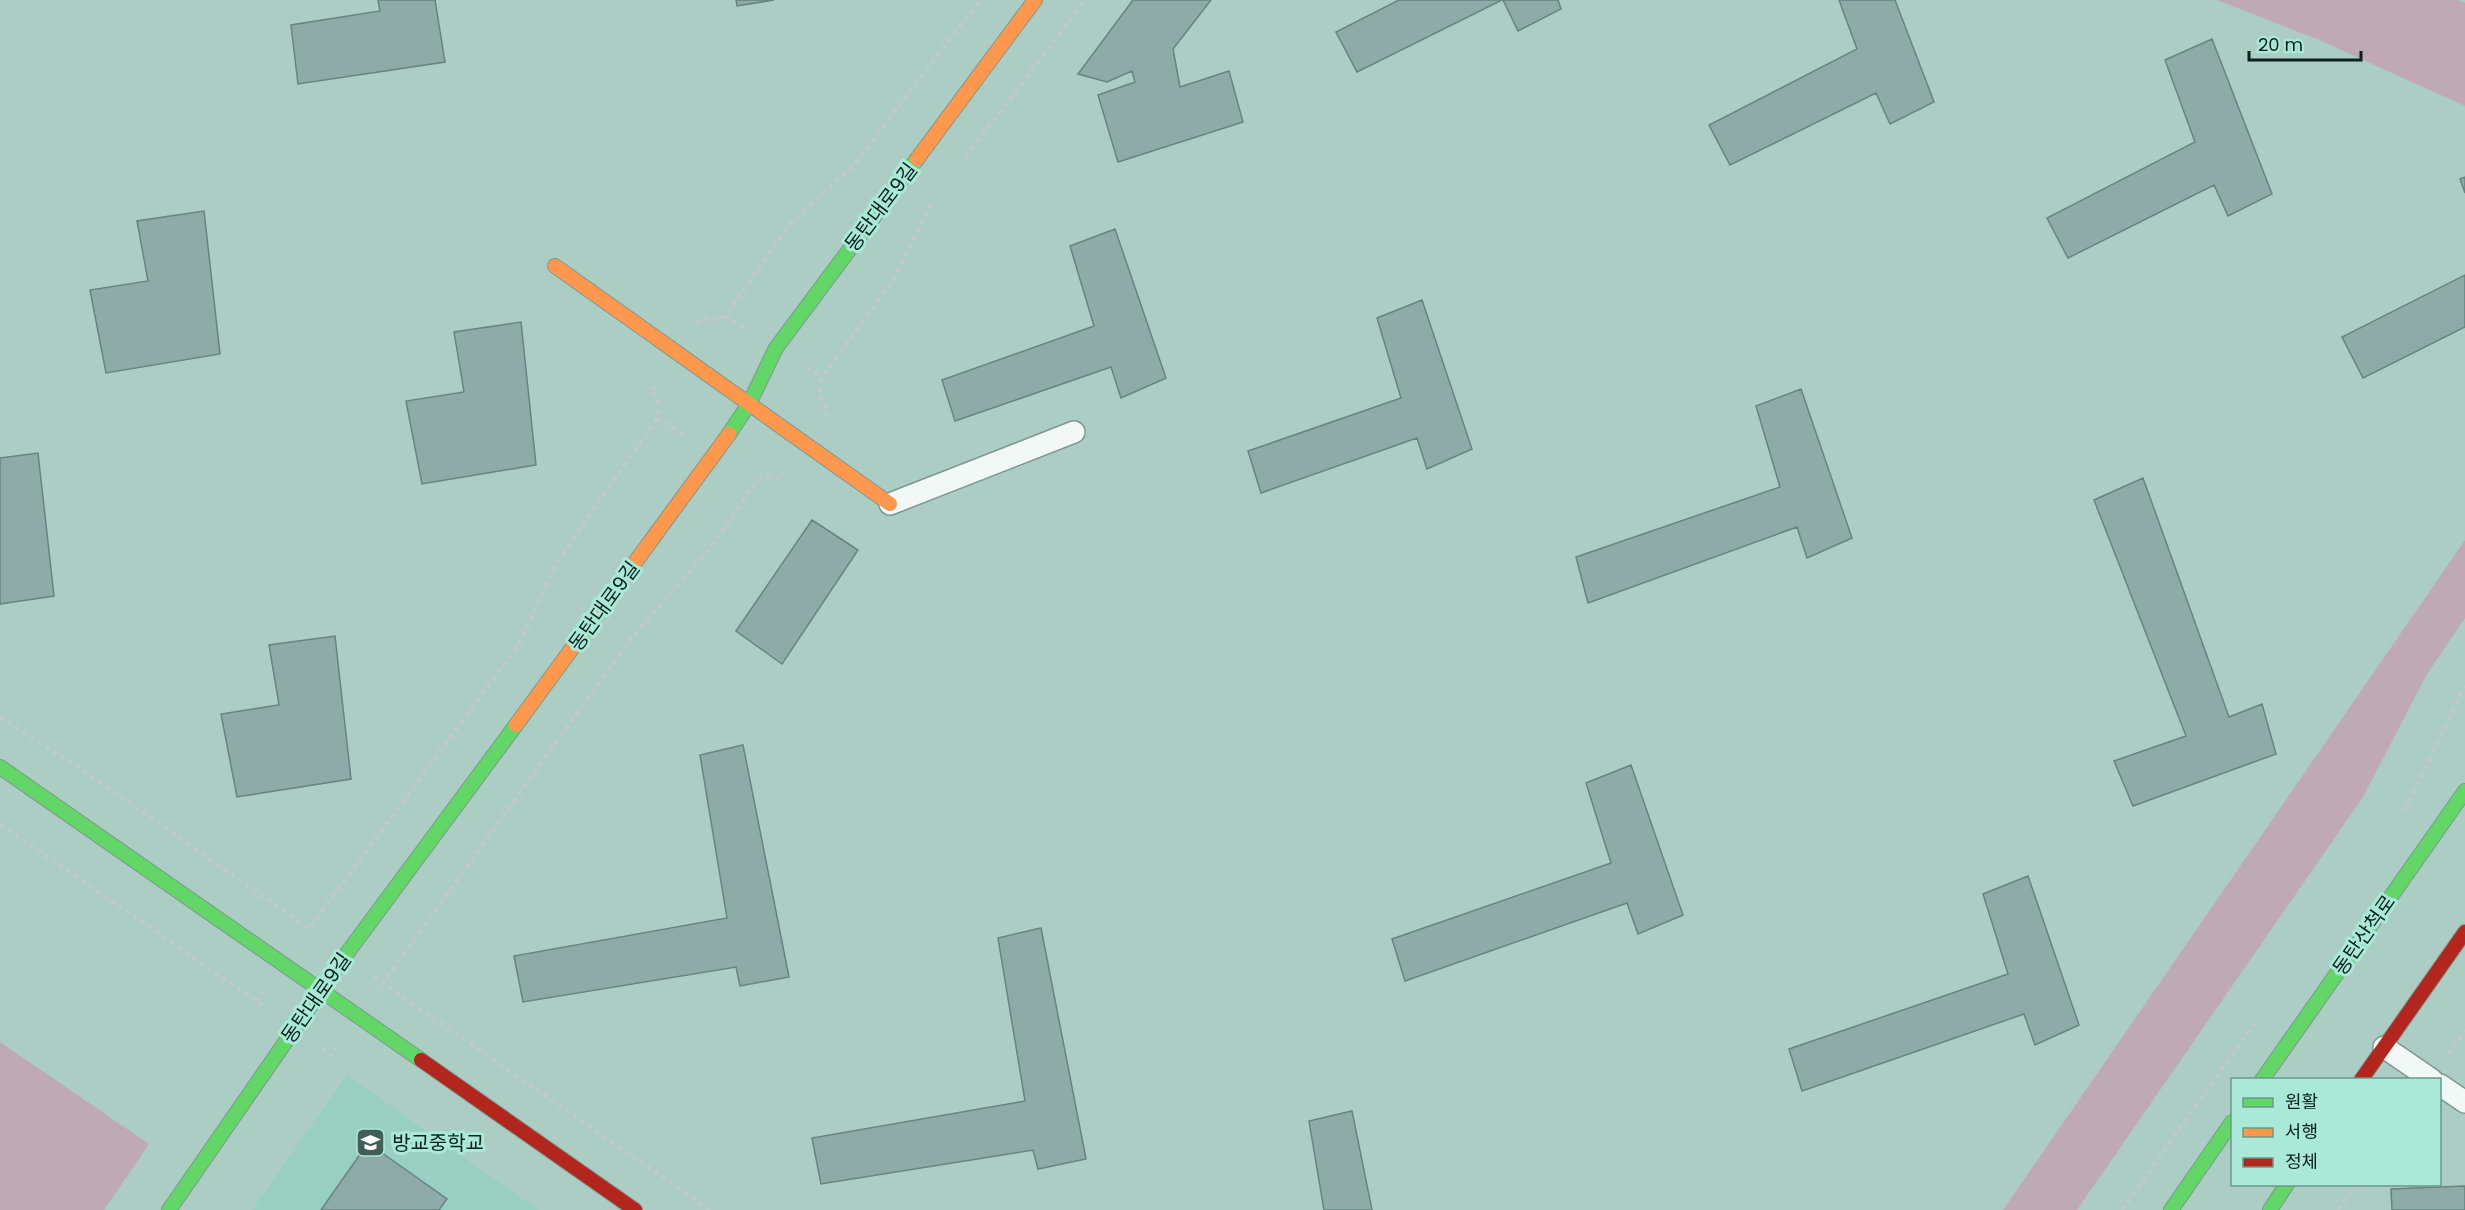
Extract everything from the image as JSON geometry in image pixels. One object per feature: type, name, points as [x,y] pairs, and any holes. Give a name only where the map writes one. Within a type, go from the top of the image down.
[{"type":"street","name":"동탄대로9길","points":[[169,1210],[321,990],[716,454],[749,404],[776,348],[1035,0]]},
{"type":"street","points":[[555,266],[890,504]]},
{"type":"street","points":[[0,767],[635,1210]]},
{"type":"street","name":"동탄산척로","points":[[2263,1078],[2465,791]]},
{"type":"street","points":[[2362,1078],[2465,932]]},
{"type":"street","points":[[2171,1210],[2231,1123]]},
{"type":"street","points":[[2270,1210],[2287,1186]]},
{"type":"lane","points":[[890,504],[1074,432]]},
{"type":"lane","points":[[2384,1047],[2429,1078]]},
{"type":"lane","points":[[2441,1086],[2465,1102]]},
{"type":"path","points":[[702,318],[710,321],[725,316],[791,222],[854,165],[980,0]]},
{"type":"path","points":[[965,159],[1085,0]]},
{"type":"path","points":[[828,411],[822,403],[820,389],[822,377],[892,282],[937,196]]},
{"type":"path","points":[[0,717],[100,782],[309,929],[519,644],[556,564],[657,418],[659,406],[651,391]]},
{"type":"path","points":[[710,1210],[383,983],[630,640],[707,552],[757,481],[771,477],[781,479]]},
{"type":"path","points":[[2402,815],[2465,686]]},
{"type":"path","points":[[0,824],[257,1001]]},
{"type":"path","points":[[2122,1210],[2259,1017]]},
{"type":"path","points":[[2338,1210],[2355,1186]]},
{"type":"shaded area","points":[[2217,0],[2458,0],[2465,3],[2465,106],[2319,40]]},
{"type":"shaded area","points":[[2465,540],[2465,618],[2427,674],[2363,797],[2077,1210],[2003,1210]]},
{"type":"shaded area","points":[[0,1042],[149,1144],[104,1210],[0,1210]]},
{"type":"shaded area","name":"방교중학교","points":[[347,1075],[538,1210],[252,1210]]},
{"type":"building","points":[[378,0],[435,0],[445,62],[298,84],[291,25],[380,11]]},
{"type":"building","points":[[736,0],[774,0],[737,6]]},
{"type":"building","points":[[1133,0],[1211,0],[1173,49],[1180,87],[1229,71],[1243,122],[1118,162],[1098,95],[1135,82],[1132,71],[1107,82],[1078,74]]},
{"type":"building","points":[[1399,0],[1502,0],[1357,72],[1336,32]]},
{"type":"building","points":[[1503,0],[1558,0],[1561,9],[1518,31]]},
{"type":"building","points":[[1839,0],[1895,0],[1934,102],[1890,124],[1876,93],[1730,165],[1709,125],[1857,49]]},
{"type":"building","points":[[2212,39],[2272,194],[2228,216],[2214,185],[2068,258],[2047,218],[2195,142],[2165,60]]},
{"type":"building","points":[[2465,177],[2465,193],[2460,179]]},
{"type":"building","points":[[204,211],[220,354],[106,373],[90,290],[148,281],[137,221]]},
{"type":"building","points":[[1115,229],[1166,378],[1121,398],[1111,367],[955,421],[942,380],[1094,326],[1070,246]]},
{"type":"building","points":[[2465,275],[2465,327],[2363,378],[2342,337]]},
{"type":"building","points":[[1422,300],[1472,449],[1427,469],[1417,438],[1261,493],[1248,451],[1401,398],[1377,318]]},
{"type":"building","points":[[521,322],[536,465],[422,484],[406,401],[464,392],[454,332]]},
{"type":"building","points":[[1801,389],[1852,538],[1807,558],[1797,527],[1588,603],[1576,557],[1780,487],[1756,406]]},
{"type":"building","points":[[38,453],[54,596],[0,604],[0,458]]},
{"type":"building","points":[[2143,478],[2229,717],[2262,704],[2276,754],[2133,806],[2114,761],[2186,736],[2094,500]]},
{"type":"building","points":[[812,520],[858,550],[782,664],[736,631]]},
{"type":"building","points":[[335,636],[351,779],[237,797],[221,714],[279,705],[269,645]]},
{"type":"building","points":[[743,745],[789,977],[740,986],[736,967],[523,1002],[514,956],[727,918],[700,755]]},
{"type":"building","points":[[1631,765],[1683,915],[1638,934],[1627,903],[1405,981],[1392,939],[1611,863],[1586,783]]},
{"type":"building","points":[[2028,876],[2079,1025],[2035,1045],[2024,1014],[1802,1091],[1789,1049],[2008,974],[1983,894]]},
{"type":"building","points":[[1041,928],[1086,1159],[1038,1169],[1033,1150],[821,1184],[812,1138],[1025,1101],[998,938]]},
{"type":"building","points":[[1352,1111],[1372,1210],[1324,1210],[1309,1121]]},
{"type":"building","points":[[368,1143],[447,1199],[439,1210],[321,1210]]},
{"type":"building","points":[[2465,1186],[2465,1210],[2392,1210],[2391,1189]]},
{"type":"traffic: fast","points":[[729,434],[749,404],[776,348],[917,159]]},
{"type":"traffic: fast","points":[[169,1210],[345,956],[516,725]]},
{"type":"traffic: fast","points":[[0,767],[421,1060]]},
{"type":"traffic: fast","points":[[2263,1078],[2465,791]]},
{"type":"traffic: fast","points":[[2171,1210],[2231,1123]]},
{"type":"traffic: fast","points":[[2270,1210],[2286,1186]]},
{"type":"traffic: slow","points":[[917,159],[1035,0]]},
{"type":"traffic: slow","points":[[555,266],[890,504]]},
{"type":"traffic: slow","points":[[516,725],[729,434]]},
{"type":"traffic: jam","points":[[2362,1078],[2465,932]]},
{"type":"traffic: jam","points":[[421,1060],[635,1210]]},
{"type":"place","name":"방교중학교","points":[[371,1143]]}]
